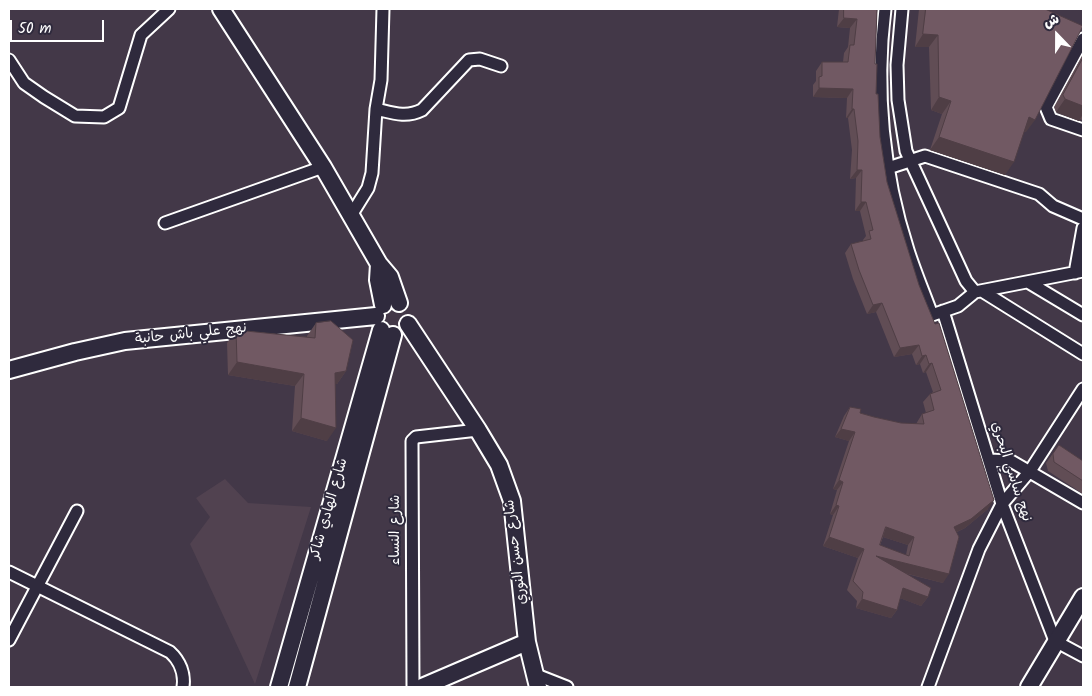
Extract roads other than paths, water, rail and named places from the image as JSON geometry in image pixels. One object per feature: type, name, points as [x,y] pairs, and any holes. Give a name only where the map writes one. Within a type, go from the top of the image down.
[{"type":"street","points":[[9,60],[24,83],[44,98],[75,116],[104,117],[118,108],[141,35],[169,9]]},
{"type":"street","name":"شارع حسن النوري","points":[[221,9],[323,167],[350,217],[390,277],[386,318],[409,314],[408,324],[478,430],[501,470],[512,501],[527,642],[536,681]]},
{"type":"street","points":[[350,217],[368,188],[372,173],[380,80],[383,9]]},
{"type":"street","name":"نهج ساسي البحري","points":[[885,9],[881,42],[881,104],[888,168],[908,249],[938,313],[990,460],[1002,504],[1056,641]]},
{"type":"street","points":[[902,9],[898,41],[898,100],[906,152],[966,280],[978,291],[1083,354]]},
{"type":"street","points":[[1072,28],[1083,34]]},
{"type":"street","points":[[1083,39],[1046,107],[1052,118],[1083,130]]},
{"type":"street","points":[[376,109],[408,116],[414,114],[422,110],[469,60],[480,59],[501,66]]},
{"type":"street","points":[[888,168],[925,156],[1039,194],[1053,206],[1083,219]]},
{"type":"street","points":[[165,223],[323,167]]},
{"type":"street","points":[[938,313],[958,306],[978,291],[1079,272],[1083,228]]},
{"type":"street","points":[[1028,282],[1083,315]]},
{"type":"street","points":[[386,318],[405,330],[408,324]]},
{"type":"street","name":"نهج علي باش حانبة","points":[[9,370],[125,341],[386,318]]},
{"type":"street","name":"شارع الهادي شاكر","points":[[279,687],[386,318]]},
{"type":"street","name":"شارع الهادي شاكر","points":[[297,687],[386,318]]},
{"type":"street","points":[[928,687],[979,549],[1002,504],[1030,471],[1083,389]]},
{"type":"street","name":"شارع النساء","points":[[413,687],[412,441],[416,438],[478,430]]},
{"type":"street","points":[[990,460],[1011,461],[1083,502]]},
{"type":"street","points":[[9,640],[77,511]]},
{"type":"street","points":[[9,572],[170,652],[176,657],[180,665],[183,687]]},
{"type":"street","points":[[1029,687],[1083,597]]},
{"type":"street","points":[[1056,641],[1083,656]]},
{"type":"street","points":[[422,687],[527,642]]},
{"type":"street","points":[[536,681],[567,687]]}]
